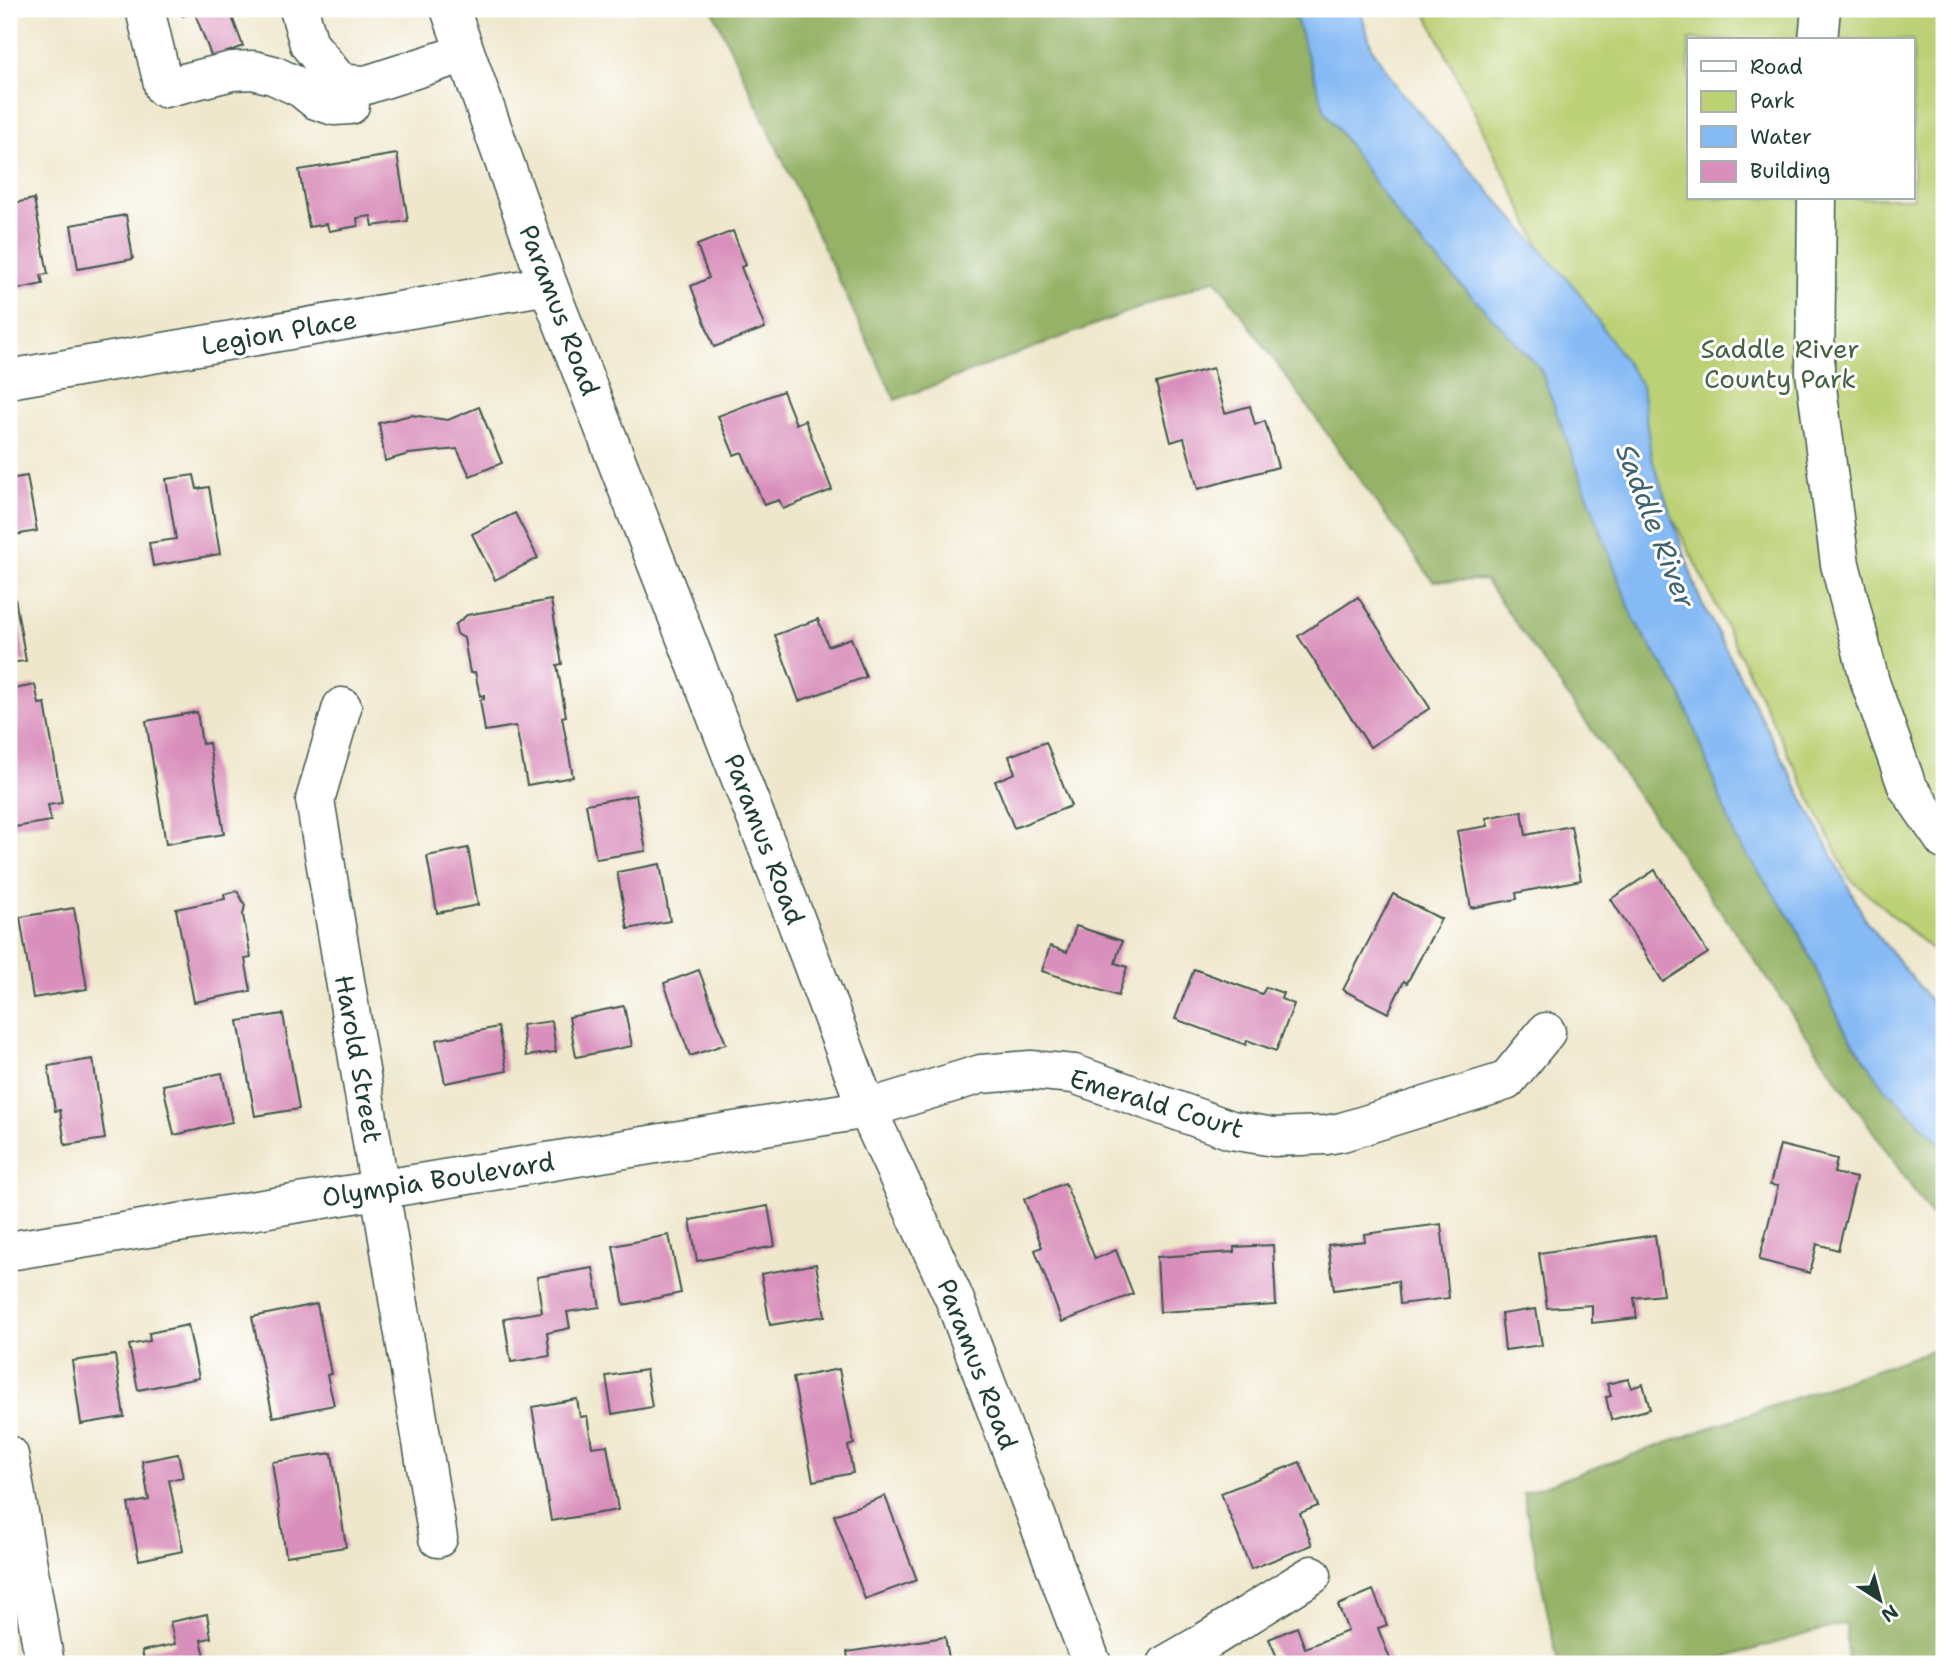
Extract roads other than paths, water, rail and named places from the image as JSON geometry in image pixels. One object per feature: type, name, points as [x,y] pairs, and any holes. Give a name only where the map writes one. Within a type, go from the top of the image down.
[{"type":"street","points":[[145,9],[164,88],[232,71],[253,70],[273,75],[301,88],[316,100],[334,106],[367,104],[470,66]]},
{"type":"street","name":"Paramus Road","points":[[450,9],[548,285],[773,859],[867,1109],[954,1298],[1092,1664]]},
{"type":"street","points":[[1818,38],[1821,9]]},
{"type":"street","points":[[304,26],[307,62],[316,81],[331,96],[350,105]]},
{"type":"street","points":[[304,26],[336,78],[347,83],[366,85],[470,66]]},
{"type":"street","points":[[1817,200],[1815,372],[1839,564],[1870,682],[1907,786],[1944,840]]},
{"type":"street","name":"Legion Place","points":[[9,380],[548,285]]},
{"type":"street","name":"Harold Street","points":[[342,707],[315,800],[438,1538]]},
{"type":"street","name":"Emerald Court","points":[[867,1109],[981,1074],[1031,1070],[1074,1074],[1231,1130],[1274,1137],[1326,1135],[1506,1081],[1546,1032]]},
{"type":"street","name":"Olympia Boulevard","points":[[9,1251],[867,1109]]},
{"type":"street","points":[[9,1455],[45,1664]]},
{"type":"street","points":[[1167,1664],[1312,1575]]},
{"type":"water","name":"Saddle River","points":[[1293,9],[1360,9],[1372,48],[1400,91],[1577,290],[1642,386],[1651,456],[1699,597],[1866,921],[1944,1017],[1944,1147],[1883,1086],[1842,1025],[1795,925],[1736,839],[1681,694],[1634,620],[1540,368],[1406,227],[1325,111]]},
{"type":"park label","name":"Saddle River County Park","points":[[1780,363]]}]
